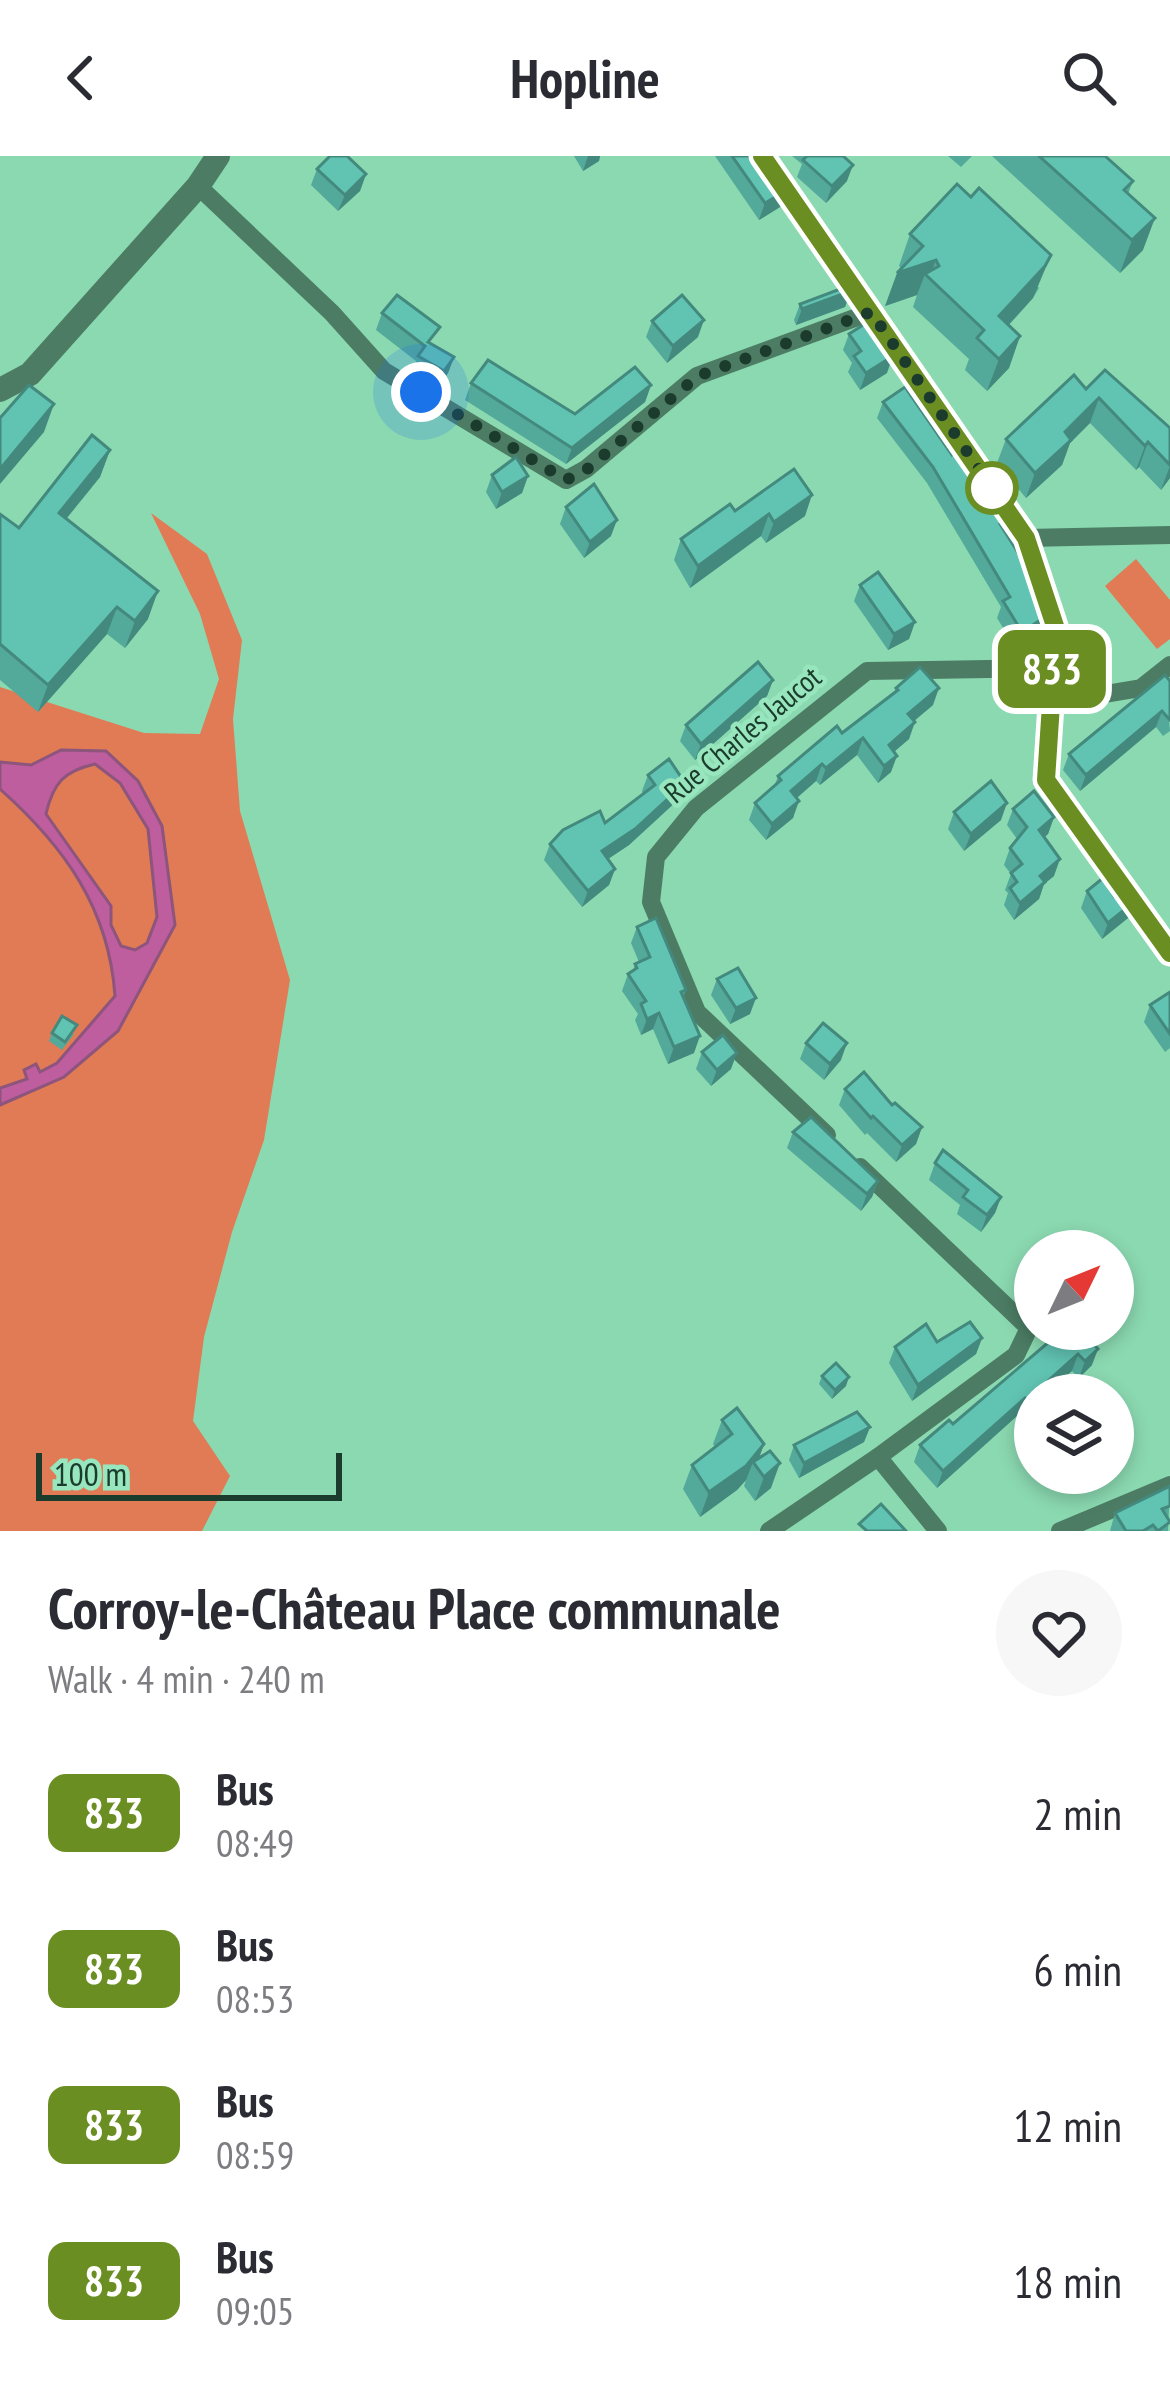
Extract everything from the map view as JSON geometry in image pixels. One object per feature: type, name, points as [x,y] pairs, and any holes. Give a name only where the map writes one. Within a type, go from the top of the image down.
[{"type":"street","points":[[0,390],[30,374],[198,186],[218,156]]},
{"type":"street","points":[[762,156],[1026,538],[1056,629],[1046,780],[1170,953]]},
{"type":"street","points":[[198,186],[332,313],[384,370],[566,480],[586,470],[698,376],[871,312]]},
{"type":"street","points":[[1026,538],[1170,535]]},
{"type":"street","points":[[1052,703],[1141,688],[1170,665]]},
{"type":"street","name":"Rue Charles Jaucot","points":[[878,1456],[1016,1355],[1029,1328],[697,1012],[651,902],[656,857],[696,808],[867,671],[1052,668]]},
{"type":"street","points":[[769,1531],[878,1456],[938,1531]]},
{"type":"street","points":[[1060,1531],[1170,1485]]},
{"type":"shaded area","points":[[151,513],[207,554],[242,640],[233,719],[240,811],[290,980],[264,1140],[232,1232],[204,1337],[193,1421],[230,1476],[202,1531],[0,1531],[0,1105],[64,1077],[118,1031],[175,924],[138,781],[61,750],[31,765],[0,762],[0,687],[144,733],[200,734],[219,679],[200,614]]},
{"type":"shaded area","points":[[1136,559],[1170,600],[1170,639],[1157,649],[1105,586]]},
{"type":"shaded area","points":[[61,750],[106,751],[138,781],[162,826],[175,925],[118,1031],[64,1077],[0,1105],[0,1088],[27,1079],[24,1070],[36,1064],[40,1072],[57,1063],[115,996],[104,935],[79,881],[44,833],[0,789],[0,762],[31,765]],"holes":[[[95,764],[120,783],[148,829],[157,917],[147,943],[135,950],[121,946],[111,925],[111,906],[46,814],[56,786],[75,770]]]},
{"type":"shaded area","points":[[95,764],[120,783],[148,829],[157,917],[147,943],[135,950],[121,946],[111,925],[110,906],[46,814],[61,780]]},
{"type":"shaded area","points":[[0,789],[52,842],[93,903],[111,949],[115,996],[57,1063],[39,1072],[36,1065],[28,1079],[0,1088]]},
{"type":"building","points":[[330,156],[347,156],[366,174],[345,195],[317,169]]},
{"type":"building","points":[[732,156],[761,156],[786,191],[765,203]]},
{"type":"building","points":[[843,156],[853,165],[832,186],[803,160]]},
{"type":"building","points":[[1039,156],[1105,156],[1133,181],[1124,190],[1155,218],[1132,240]]},
{"type":"building","points":[[957,184],[971,197],[979,188],[1051,255],[999,316],[1020,336],[999,359],[977,338],[984,330],[925,274],[939,266],[936,260],[897,273],[923,246],[910,234]]},
{"type":"building","points":[[848,286],[851,291],[802,309],[800,304]]},
{"type":"building","points":[[397,295],[440,327],[428,342],[454,357],[444,371],[418,356],[425,346],[382,313]]},
{"type":"building","points":[[682,295],[704,320],[673,346],[652,321]]},
{"type":"building","points":[[871,320],[893,356],[866,373],[854,356],[861,351],[849,334]]},
{"type":"building","points":[[488,360],[575,414],[635,367],[651,385],[572,448],[471,383]]},
{"type":"building","points":[[1105,370],[1170,428],[1170,465],[1099,398],[1065,432],[1071,440],[1035,473],[1006,439],[1074,375],[1086,389]]},
{"type":"building","points":[[29,385],[54,404],[0,469],[0,418]]},
{"type":"building","points":[[905,387],[972,476],[986,508],[995,501],[1007,520],[1000,524],[1026,565],[1048,615],[1022,632],[1003,601],[1010,597],[933,467],[883,402]]},
{"type":"building","points":[[92,435],[110,450],[59,513],[158,591],[135,621],[117,607],[48,685],[0,644],[0,514],[19,528]]},
{"type":"building","points":[[516,457],[528,476],[502,492],[492,475]]},
{"type":"building","points":[[794,469],[812,495],[774,522],[769,514],[698,566],[681,539],[730,504],[735,511]]},
{"type":"building","points":[[594,484],[617,520],[590,542],[566,507]]},
{"type":"building","points":[[878,572],[915,622],[894,634],[860,585]]},
{"type":"building","points":[[758,662],[773,680],[701,744],[686,725]]},
{"type":"building","points":[[920,667],[939,688],[908,714],[915,722],[889,745],[897,756],[884,766],[863,738],[791,791],[799,801],[772,824],[755,803],[781,780],[778,776],[837,726],[842,733]]},
{"type":"building","points":[[1165,675],[1170,681],[1170,720],[1162,711],[1086,775],[1069,754]]},
{"type":"building","points":[[669,759],[685,783],[635,829],[602,851],[615,869],[588,891],[550,844],[563,830],[600,811],[605,823],[655,785],[648,775]]},
{"type":"building","points":[[991,781],[1007,803],[971,834],[954,812]]},
{"type":"building","points":[[1034,791],[1054,817],[1039,830],[1060,859],[1040,876],[1045,882],[1020,903],[1010,888],[1017,882],[1011,873],[1022,864],[1010,848],[1027,827],[1013,809]]},
{"type":"building","points":[[1103,878],[1114,896],[1125,888],[1134,902],[1108,923],[1087,891]]},
{"type":"building","points":[[656,918],[700,1036],[674,1047],[659,1013],[647,1019],[641,1004],[646,1001],[628,974],[637,968],[635,964],[650,957],[637,927]]},
{"type":"building","points":[[738,968],[756,998],[736,1008],[717,979]]},
{"type":"building","points":[[1170,992],[1170,1034],[1150,1005]]},
{"type":"building","points":[[62,1016],[77,1025],[65,1042],[52,1033]]},
{"type":"building","points":[[823,1023],[847,1043],[830,1064],[806,1043]]},
{"type":"building","points":[[723,1035],[737,1053],[717,1070],[702,1052]]},
{"type":"building","points":[[864,1072],[892,1105],[922,1127],[902,1145],[845,1089]]},
{"type":"building","points":[[811,1117],[878,1181],[867,1194],[793,1132]]},
{"type":"building","points":[[943,1150],[1001,1197],[987,1215],[963,1197],[968,1190],[935,1163]]},
{"type":"building","points":[[970,1322],[982,1338],[918,1385],[895,1347],[926,1324],[937,1342]]},
{"type":"building","points":[[1039,1350],[1097,1350],[1085,1361],[1078,1354],[1056,1374],[1014,1374],[1014,1408],[943,1471],[920,1445],[949,1420],[953,1424]]},
{"type":"building","points":[[836,1363],[849,1377],[835,1390],[822,1376]]},
{"type":"building","points":[[737,1408],[764,1444],[746,1466],[709,1492],[692,1465],[732,1434],[722,1420]]},
{"type":"building","points":[[857,1412],[870,1427],[804,1463],[794,1445]]},
{"type":"building","points":[[770,1451],[780,1463],[764,1477],[753,1462]]},
{"type":"building","points":[[1170,1486],[1170,1506],[1162,1509],[1170,1522],[1158,1531],[1153,1525],[1143,1531],[1126,1531],[1115,1513]]},
{"type":"building","points":[[881,1504],[906,1531],[867,1531],[859,1524]]},
{"type":"bus line","name":"833","points":[[762,156],[1026,538],[1056,629],[1046,780],[1170,953]]},
{"type":"route","points":[[421,392],[566,480],[586,470],[698,376],[871,312],[992,488]]}]
